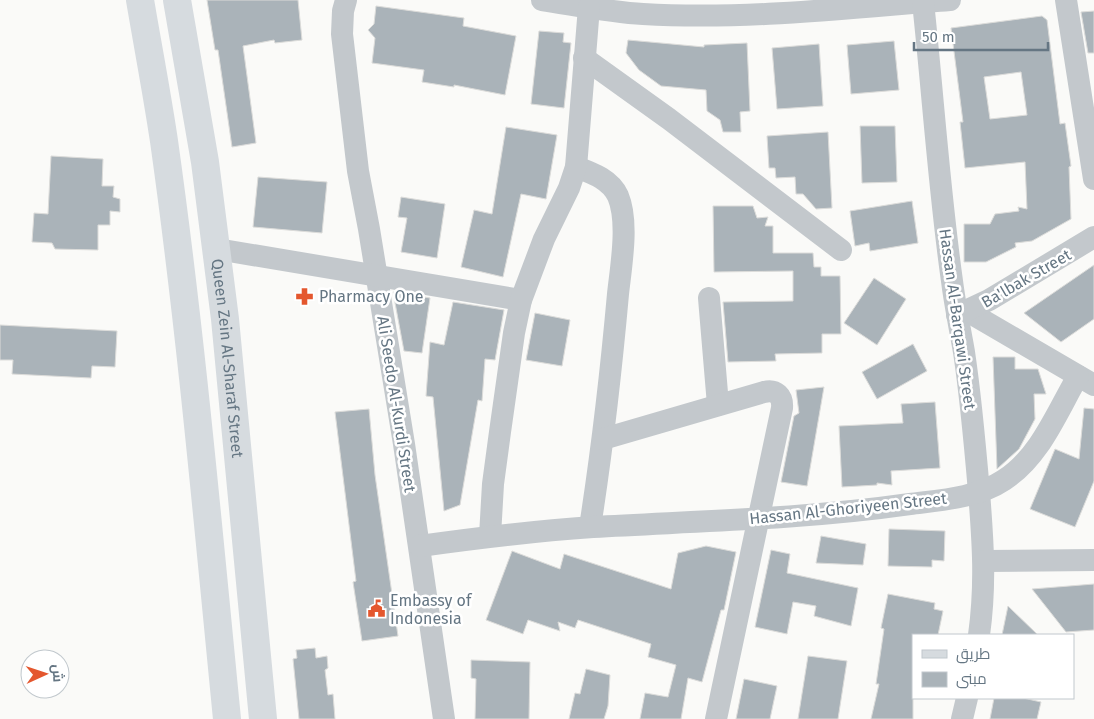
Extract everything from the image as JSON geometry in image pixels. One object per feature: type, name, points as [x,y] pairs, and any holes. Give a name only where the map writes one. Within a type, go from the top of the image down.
[{"type":"main road","points":[[140,0],[164,140],[175,227],[200,443],[227,719]]},
{"type":"main road","name":"Queen Zein Al-Sharaf Street","points":[[177,0],[202,144],[226,319],[263,719]]},
{"type":"street","name":"Ali Seedo Al-Kurdi Street","points":[[346,0],[343,12],[342,34],[358,171],[420,546],[444,719]]},
{"type":"street","points":[[542,0],[642,14],[683,8],[779,12],[950,0]]},
{"type":"street","points":[[1066,0],[1094,179]]},
{"type":"street","name":"Hassan Al-Barqawi Street","points":[[924,2],[944,216],[962,313],[963,350],[971,404],[979,492],[985,561],[979,634]]},
{"type":"street","points":[[490,536],[493,484],[514,333],[522,300],[544,239],[569,188],[576,167],[589,8]]},
{"type":"street","points":[[584,58],[841,250]]},
{"type":"street","points":[[576,167],[596,175],[613,188],[622,214],[622,252],[604,439],[590,527]]},
{"type":"street","name":"Ba'lbak Street","points":[[962,313],[1052,264],[1094,237]]},
{"type":"street","points":[[217,249],[522,300]]},
{"type":"street","points":[[709,298],[718,405]]},
{"type":"street","points":[[962,313],[1086,381]]},
{"type":"street","name":"Hassan Al-Ghoriyeen Street","points":[[420,546],[490,536],[590,527],[803,516],[886,508],[957,498],[979,492],[1003,482],[1015,473],[1028,460],[1086,381]]},
{"type":"street","points":[[604,439],[770,390],[776,392],[783,402],[716,719]]},
{"type":"street","points":[[985,561],[1094,560]]},
{"type":"street","points":[[962,719],[967,699]]},
{"type":"building","points":[[207,0],[298,0],[302,40],[275,43],[274,40],[243,46],[256,143],[232,147],[218,50],[215,50]]},
{"type":"building","points":[[376,6],[464,18],[463,26],[516,36],[505,95],[454,85],[454,87],[422,82],[424,70],[372,63],[375,38],[368,30],[374,24]]},
{"type":"building","points":[[1094,11],[1094,53],[1088,53],[1081,12]]},
{"type":"building","points":[[1042,16],[1047,20],[1060,124],[1065,123],[1071,166],[1069,167],[1071,219],[1032,241],[1015,243],[1016,247],[986,262],[964,262],[964,224],[990,224],[995,214],[1019,211],[1018,207],[1027,209],[1025,162],[965,168],[960,122],[963,122],[951,28]],"holes":[[[1021,72],[1027,115],[990,119],[984,77]]]},
{"type":"building","points":[[539,31],[564,33],[563,42],[571,43],[564,108],[531,104]]},
{"type":"building","points":[[628,40],[704,47],[704,45],[747,43],[750,111],[740,112],[741,132],[723,132],[720,120],[707,111],[706,90],[661,86],[639,70],[626,53]]},
{"type":"building","points":[[894,41],[899,90],[851,94],[847,45]]},
{"type":"building","points":[[819,44],[823,106],[777,109],[772,48]]},
{"type":"building","points":[[860,126],[895,126],[897,182],[862,183]]},
{"type":"building","points":[[506,127],[557,135],[546,199],[521,194],[503,277],[461,267],[474,210],[492,214]]},
{"type":"building","points":[[828,132],[832,208],[816,209],[803,194],[796,194],[795,177],[776,178],[775,168],[769,168],[767,136]]},
{"type":"building","points":[[51,156],[103,159],[102,186],[114,186],[113,197],[120,199],[120,212],[110,211],[110,225],[98,225],[98,250],[55,249],[52,243],[32,242],[34,213],[48,214]]},
{"type":"building","points":[[258,177],[327,182],[322,233],[253,227]]},
{"type":"building","points":[[401,197],[445,204],[437,258],[401,252],[407,218],[398,217]]},
{"type":"building","points":[[912,201],[918,243],[870,251],[869,243],[855,246],[850,211]]},
{"type":"building","points":[[713,206],[753,206],[757,218],[768,217],[765,226],[773,226],[773,253],[813,253],[814,267],[821,267],[821,276],[840,276],[841,334],[822,334],[822,353],[775,354],[776,361],[728,362],[723,302],[793,301],[793,271],[714,272]]},
{"type":"building","points":[[1094,265],[1094,319],[1061,342],[1024,313]]},
{"type":"building","points":[[874,278],[906,299],[877,345],[844,323]]},
{"type":"building","points":[[393,292],[430,298],[422,353],[404,351]]},
{"type":"building","points":[[453,302],[504,310],[495,360],[485,359],[482,401],[478,400],[460,505],[444,511],[433,397],[426,396],[430,342],[444,345]]},
{"type":"building","points":[[535,313],[570,320],[562,366],[526,360]]},
{"type":"building","points":[[0,325],[117,331],[115,367],[92,366],[91,378],[12,374],[13,360],[0,360]]},
{"type":"building","points":[[913,344],[927,371],[877,399],[862,372]]},
{"type":"building","points":[[993,357],[1015,357],[1015,369],[1038,369],[1046,394],[1034,394],[1035,419],[1019,449],[997,469]]},
{"type":"building","points":[[824,387],[807,486],[781,482],[794,416],[799,413],[796,390]]},
{"type":"building","points":[[935,402],[940,468],[891,471],[892,485],[877,483],[877,485],[842,487],[839,426],[903,423],[901,404]]},
{"type":"building","points":[[1084,408],[1094,409],[1094,481],[1075,527],[1030,509],[1055,449],[1079,459]]},
{"type":"building","points":[[369,409],[375,475],[398,636],[362,641],[353,582],[356,581],[335,412]]},
{"type":"building","points":[[889,529],[945,531],[944,561],[932,560],[932,567],[888,566]]},
{"type":"building","points":[[821,536],[866,544],[863,565],[816,563]]},
{"type":"building","points":[[706,546],[736,552],[724,610],[721,610],[702,682],[688,678],[681,719],[640,719],[645,693],[668,697],[676,665],[648,657],[651,644],[578,620],[575,628],[558,622],[560,631],[528,620],[523,634],[486,620],[512,551],[560,569],[564,554],[671,589],[678,553]]},
{"type":"building","points":[[771,550],[790,554],[787,573],[858,588],[851,626],[814,616],[816,606],[793,602],[787,634],[755,627]]},
{"type":"building","points":[[1094,584],[1094,630],[1066,632],[1032,589]]},
{"type":"building","points":[[888,594],[935,603],[934,609],[943,611],[938,634],[912,634],[913,719],[871,719],[879,684],[876,684],[884,629],[881,628]]},
{"type":"building","points":[[1008,606],[1037,634],[1002,634]]},
{"type":"building","points":[[315,648],[316,658],[327,656],[328,668],[325,670],[328,695],[333,694],[335,719],[299,719],[293,659],[297,658],[296,650]]},
{"type":"building","points":[[808,656],[847,661],[838,719],[798,719]]},
{"type":"building","points":[[471,660],[530,662],[529,719],[475,719],[476,679],[471,678]]},
{"type":"building","points":[[586,669],[610,675],[608,706],[604,719],[569,719],[575,693],[580,694]]},
{"type":"building","points":[[744,679],[777,686],[770,719],[736,719]]},
{"type":"building","points":[[994,699],[1028,699],[1041,702],[1037,719],[990,719]]},
{"type":"place","name":"Pharmacy One","points":[[305,296]]},
{"type":"place","name":"Embassy of Indonesia","points":[[376,609]]}]
